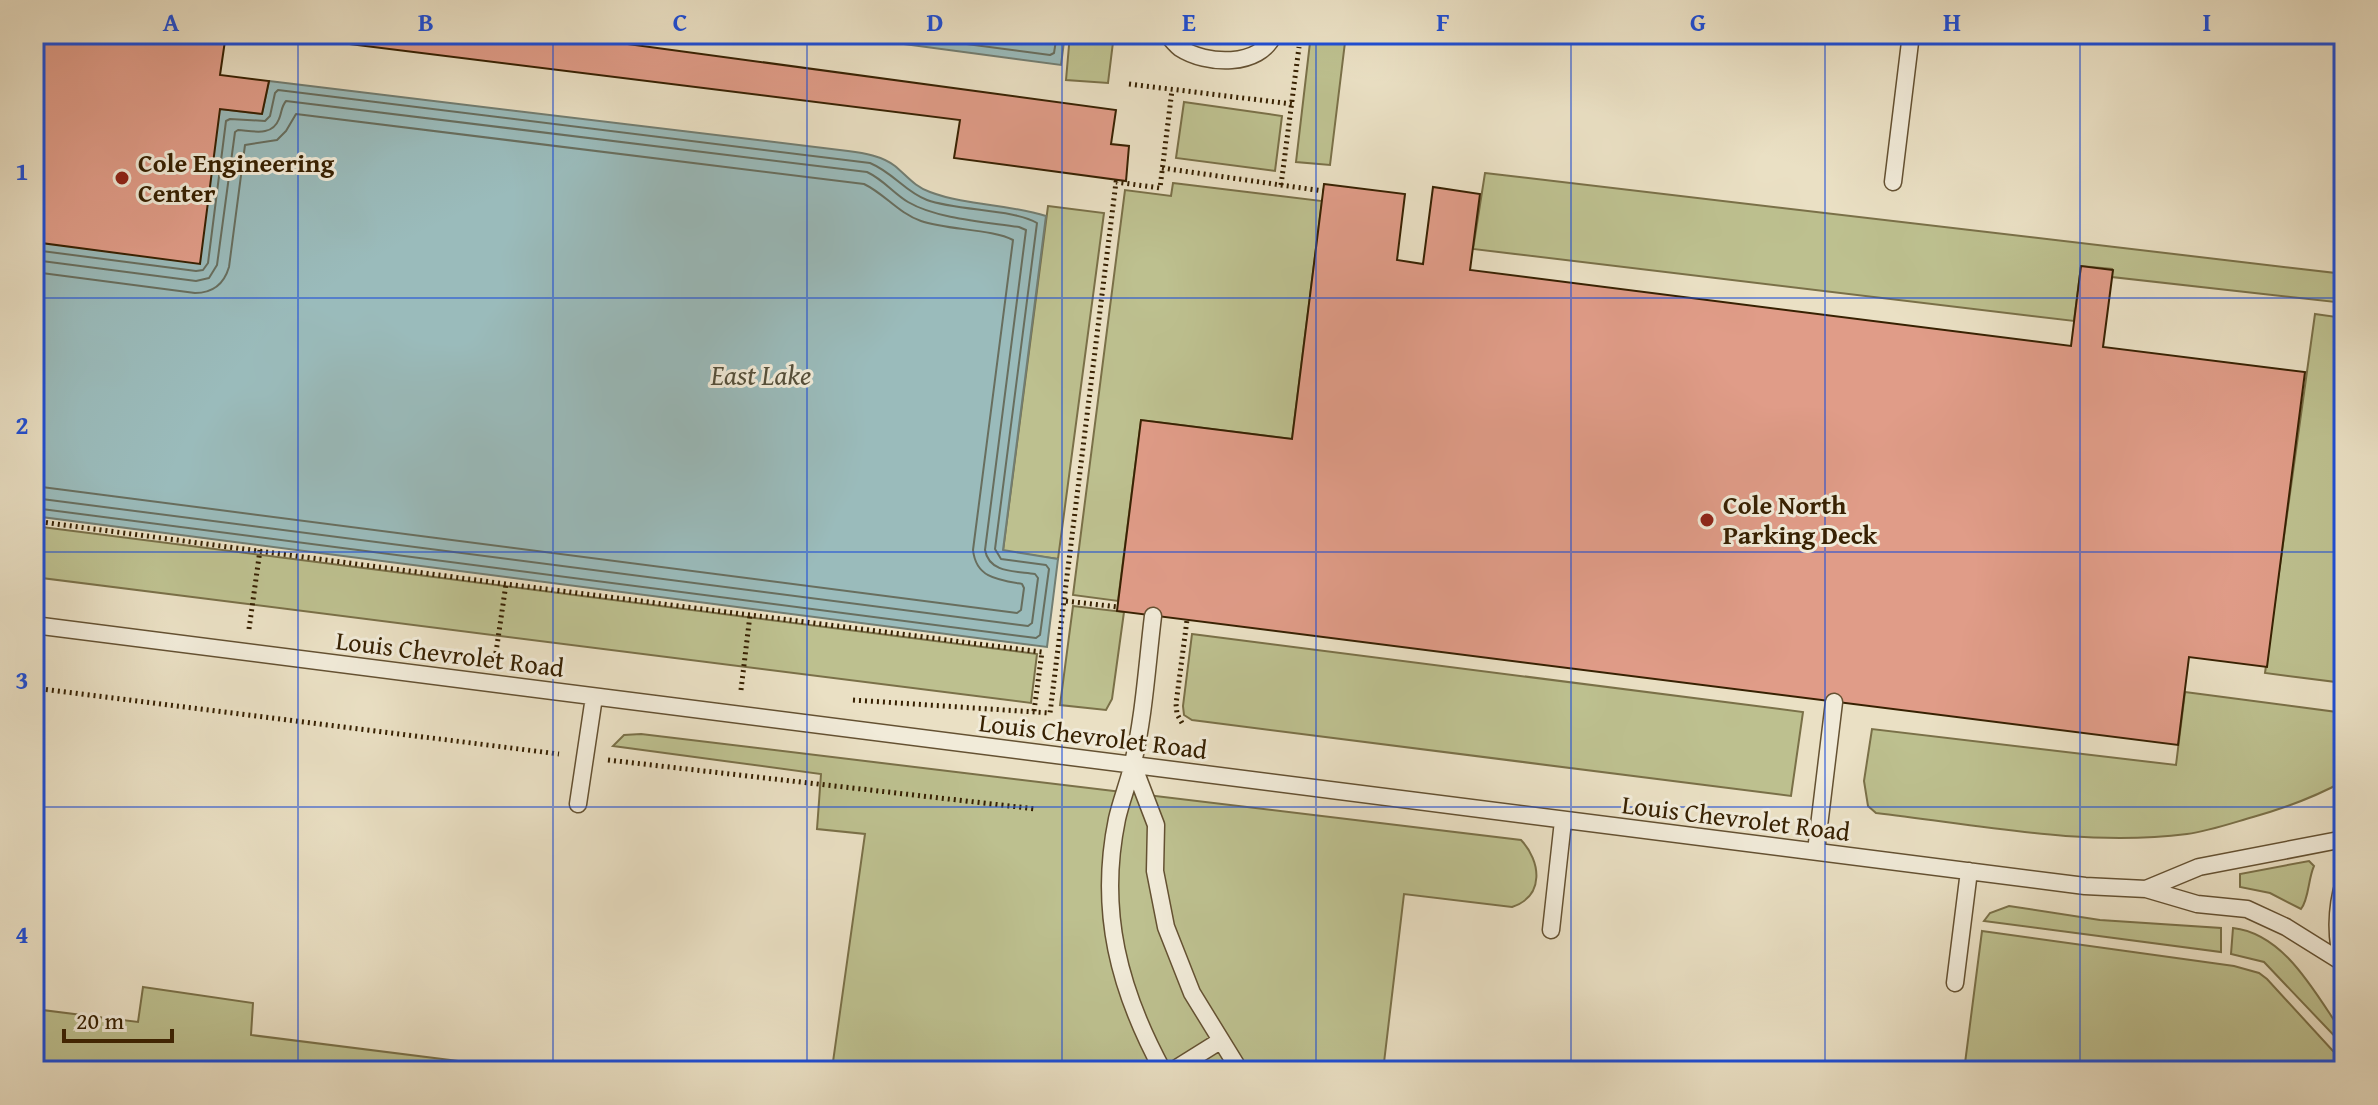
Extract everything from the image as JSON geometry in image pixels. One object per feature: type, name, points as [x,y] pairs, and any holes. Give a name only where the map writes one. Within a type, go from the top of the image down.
[{"type":"lane","points":[[1167,34],[1178,47],[1195,55],[1240,61],[1257,54],[1274,34]]},
{"type":"lane","points":[[1893,182],[1911,34]]},
{"type":"lane","points":[[1153,616],[1133,765],[1117,820],[1111,878],[1113,938],[1120,973],[1130,1003],[1163,1071]]},
{"type":"lane","name":"Louis Chevrolet Road","points":[[34,625],[1563,821],[2117,889],[2146,889],[2197,904],[2247,909],[2263,914],[2343,964]]},
{"type":"lane","points":[[578,804],[594,697]]},
{"type":"lane","points":[[1816,851],[1834,702]]},
{"type":"lane","points":[[1133,765],[1156,825],[1155,871],[1166,927],[1192,993],[1240,1071]]},
{"type":"lane","points":[[1551,930],[1563,821]]},
{"type":"lane","name":"Louis Chevrolet Road","points":[[2146,889],[2199,867],[2344,839]]},
{"type":"lane","points":[[1955,983],[1969,871]]},
{"type":"lane","points":[[2343,964],[2338,930],[2339,898],[2344,882]]},
{"type":"lane","points":[[1172,1071],[1220,1041]]},
{"type":"path","points":[[1281,185],[1301,34]]},
{"type":"path","points":[[1129,84],[1292,104]]},
{"type":"path","points":[[1050,713],[1116,182],[1160,188],[1172,90]]},
{"type":"path","points":[[1162,168],[1323,191]]},
{"type":"path","points":[[34,521],[1042,652],[1034,711]]},
{"type":"path","points":[[249,629],[260,550]]},
{"type":"path","points":[[495,662],[506,584]]},
{"type":"path","points":[[1066,601],[1118,607]]},
{"type":"path","points":[[741,693],[750,615]]},
{"type":"path","points":[[1182,723],[1176,704],[1187,620]]},
{"type":"path","points":[[34,688],[585,757],[1036,809]]},
{"type":"green space","points":[[1070,34],[1114,34],[1108,83],[1066,80]]},
{"type":"green space","points":[[1311,34],[1346,34],[1330,165],[1296,162]]},
{"type":"green space","points":[[1184,102],[1282,116],[1275,171],[1176,158]]},
{"type":"green space","points":[[1485,173],[2344,274],[2344,303],[2112,277],[2112,269],[2081,266],[2074,321],[1473,249]]},
{"type":"green space","points":[[1173,183],[1322,201],[1292,439],[1141,420],[1118,601],[1073,595],[1125,190],[1171,196]]},
{"type":"green space","points":[[1048,206],[1104,213],[1058,559],[1003,551]]},
{"type":"green space","points":[[2315,314],[2344,318],[2344,683],[2265,673]]},
{"type":"green space","points":[[34,526],[1037,654],[1031,703],[34,577]]},
{"type":"green space","points":[[1073,606],[1124,612],[1112,699],[1106,710],[1060,705]]},
{"type":"green space","points":[[1192,634],[1803,712],[1791,796],[1192,720],[1184,715],[1183,706]]},
{"type":"green space","points":[[2185,692],[2344,713],[2344,781],[2288,806],[2220,827],[2148,837],[2032,833],[1876,813],[1868,806],[1864,781],[1872,729],[2176,765]]},
{"type":"green space","points":[[641,734],[1521,840],[1536,868],[1535,887],[1523,902],[1512,907],[1404,894],[1383,1071],[783,1071],[784,1065],[832,1069],[865,834],[817,829],[821,774],[613,746],[624,735]]},
{"type":"green space","points":[[2309,861],[2314,866],[2301,909],[2270,893],[2240,887],[2240,874]]},
{"type":"green space","points":[[2009,906],[2100,920],[2221,928],[2221,952],[1984,921],[1990,913]]},
{"type":"green space","points":[[2233,928],[2252,933],[2284,954],[2311,985],[2344,1035],[2344,1046],[2264,962],[2231,954]]},
{"type":"green space","points":[[1982,931],[2234,966],[2259,973],[2344,1063],[2344,1071],[1964,1071]]},
{"type":"green space","points":[[143,987],[253,1003],[251,1035],[537,1071],[34,1071],[34,1009],[138,1022]]},
{"type":"water","points":[[829,34],[1065,34],[1061,65]]},
{"type":"water","name":"East Lake","points":[[269,81],[860,153],[879,157],[895,166],[915,184],[944,197],[1046,216],[1003,550],[1058,559],[1047,647],[34,516],[34,242],[220,109],[262,114]]},
{"type":"building","name":"Cole Engineering Center","points":[[34,34],[226,34],[220,75],[269,81],[262,114],[220,109],[200,264],[34,242]]},
{"type":"building","points":[[269,34],[554,34],[1116,110],[1111,144],[1129,146],[1126,181],[954,158],[960,120]]},
{"type":"building","name":"Cole North Parking Deck","points":[[1324,184],[1405,194],[1397,260],[1423,264],[1433,187],[1480,194],[1470,270],[2071,346],[2081,266],[2113,270],[2103,347],[2305,372],[2267,667],[2189,657],[2178,745],[1117,611],[1141,420],[1292,439]]},
{"type":"place","name":"Cole Engineering Center","points":[[122,178]]},
{"type":"place","name":"Cole North Parking Deck","points":[[1707,520]]}]
